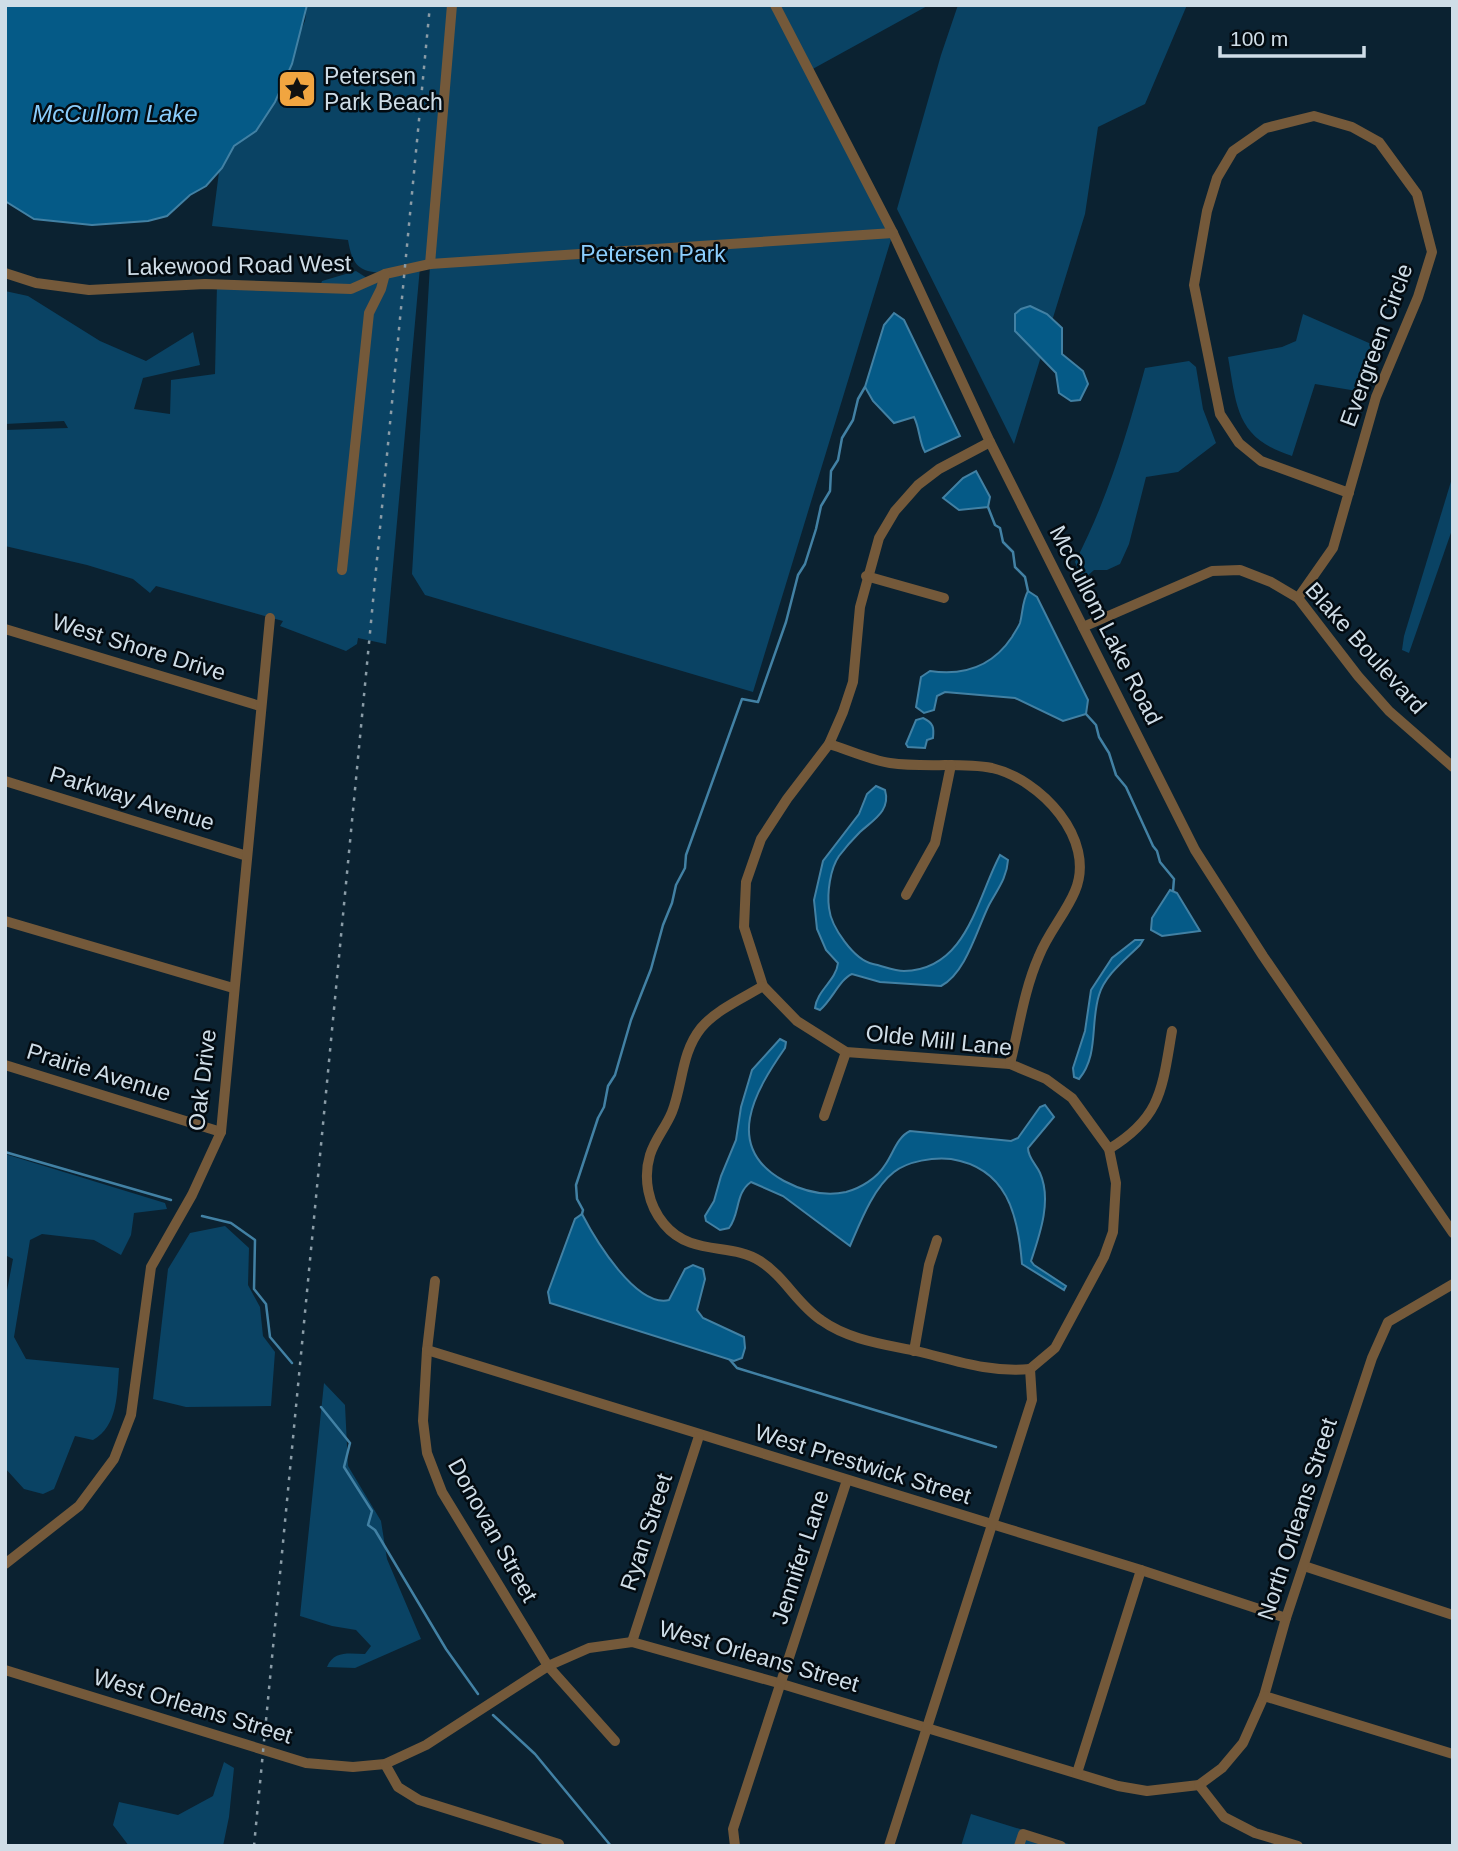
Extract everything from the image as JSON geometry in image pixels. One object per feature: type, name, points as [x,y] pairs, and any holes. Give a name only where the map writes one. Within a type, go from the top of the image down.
[{"type":"street","points":[[430,264],[452,5]]},
{"type":"street","name":"McCullom Lake Road","points":[[775,5],[893,233],[990,442],[1195,850],[1263,956],[1453,1233]]},
{"type":"street","name":"Evergreen Circle","points":[[1298,598],[1333,548],[1349,493],[1376,397],[1418,297],[1432,252],[1417,194],[1379,142],[1352,127],[1314,117],[1266,128],[1233,151],[1217,178],[1207,211],[1194,285],[1220,414],[1239,443],[1261,461],[1349,493]]},
{"type":"street","name":"Lakewood Road West","points":[[5,272],[36,283],[89,290],[205,284],[351,289],[385,274],[430,264],[893,233]]},
{"type":"street","points":[[342,570],[369,313],[385,274]]},
{"type":"street","name":"Olde Mill Lane","points":[[990,442],[939,469],[918,485],[895,511],[879,538],[866,576],[860,607],[853,682],[843,712],[829,744],[787,799],[761,839],[746,882],[744,927],[762,986],[797,1021],[846,1052],[1010,1064],[1046,1079],[1072,1098],[1109,1149],[1116,1183],[1113,1232],[1104,1257],[1055,1348],[1030,1369]]},
{"type":"street","name":"Blake Boulevard","points":[[1083,627],[1212,571],[1240,570],[1271,582],[1298,598],[1389,712],[1453,767]]},
{"type":"street","points":[[866,576],[944,598]]},
{"type":"street","name":"Oak Drive","points":[[5,1564],[79,1506],[114,1459],[131,1415],[151,1267],[192,1195],[221,1132],[270,618]]},
{"type":"street","name":"West Shore Drive","points":[[5,629],[260,706]]},
{"type":"street","points":[[829,744],[889,763],[992,768],[1035,789],[1069,827],[1077,846],[1081,871],[1075,891],[1038,957],[1010,1064]]},
{"type":"street","points":[[906,895],[934,843],[951,765]]},
{"type":"street","name":"Parkway Avenue","points":[[5,781],[247,856]]},
{"type":"street","points":[[5,921],[233,988]]},
{"type":"street","points":[[762,986],[702,1027],[684,1058],[672,1113],[650,1154],[647,1182],[653,1208],[665,1226],[688,1242],[711,1250],[737,1251],[758,1260],[778,1274],[819,1319],[843,1333],[988,1369],[1030,1369],[1032,1400],[889,1846]]},
{"type":"street","points":[[1109,1149],[1129,1137],[1149,1116],[1161,1090],[1172,1031]]},
{"type":"street","points":[[824,1116],[846,1052]]},
{"type":"street","name":"Prairie Avenue","points":[[5,1065],[221,1132]]},
{"type":"street","points":[[914,1351],[929,1265],[937,1241]]},
{"type":"street","name":"Donovan Street","points":[[435,1281],[426,1350],[423,1421],[427,1452],[442,1492],[548,1667],[615,1741]]},
{"type":"street","name":"North Orleans Street","points":[[1199,1785],[1222,1768],[1242,1742],[1264,1696],[1286,1618],[1372,1357],[1388,1322],[1453,1284]]},
{"type":"street","name":"West Prestwick Street","points":[[426,1350],[1141,1570],[1286,1618]]},
{"type":"street","name":"Ryan Street","points":[[632,1642],[699,1436]]},
{"type":"street","name":"Jennifer Lane","points":[[735,1846],[733,1829],[846,1480]]},
{"type":"street","points":[[1304,1566],[1453,1615]]},
{"type":"street","points":[[1077,1773],[1141,1570]]},
{"type":"street","name":"West Orleans Street","points":[[5,1670],[306,1763],[352,1768],[385,1763],[426,1745],[548,1667],[589,1648],[632,1642],[782,1684],[1118,1786],[1147,1791],[1199,1785]]},
{"type":"street","points":[[1264,1696],[1453,1754]]},
{"type":"street","points":[[385,1763],[398,1787],[419,1800],[559,1844]]},
{"type":"street","points":[[1199,1785],[1224,1817],[1255,1833],[1298,1846]]},
{"type":"street","points":[[1019,1846],[1023,1834],[1062,1846]]},
{"type":"green space","name":"Petersen Park","points":[[307,5],[929,5],[809,71],[893,233],[753,692],[425,595],[412,574],[430,265],[420,267],[386,644],[358,638],[357,644],[346,651],[280,626],[283,621],[156,586],[150,593],[133,579],[5,546],[5,430],[68,428],[64,421],[5,424],[5,291],[28,296],[100,341],[146,361],[193,332],[200,365],[143,378],[134,409],[170,414],[171,380],[215,374],[217,284],[320,287],[322,281],[356,271],[370,280],[383,273],[368,271],[358,265],[354,261],[348,240],[212,226],[219,172],[234,146],[256,131],[305,21]]},
{"type":"green space","points":[[958,5],[1187,5],[1145,104],[1098,127],[1085,214],[1014,444],[897,209]]},
{"type":"green space","points":[[1303,314],[1378,347],[1357,391],[1315,384],[1292,456],[1260,440],[1242,419],[1228,357],[1282,347],[1296,341]]},
{"type":"green space","points":[[1189,361],[1196,367],[1203,409],[1216,443],[1178,472],[1146,477],[1129,544],[1120,564],[1107,570],[1094,570],[1083,580],[1075,562],[1115,467],[1145,368]]},
{"type":"green space","points":[[1453,475],[1453,527],[1409,653],[1402,650],[1404,636]]},
{"type":"green space","points":[[5,1154],[165,1203],[167,1209],[134,1213],[131,1235],[121,1255],[94,1240],[42,1234],[30,1240],[14,1337],[26,1359],[119,1368],[112,1418],[101,1434],[93,1440],[75,1436],[54,1489],[43,1494],[24,1489],[5,1468],[5,1301],[13,1259],[5,1255]]},
{"type":"green space","points":[[225,1226],[249,1248],[248,1285],[260,1307],[263,1336],[275,1352],[271,1406],[186,1407],[153,1399],[168,1269],[190,1233]]},
{"type":"green space","points":[[324,1383],[345,1405],[348,1466],[381,1521],[387,1559],[421,1639],[355,1668],[327,1667],[338,1655],[365,1654],[371,1646],[356,1630],[300,1616]]},
{"type":"green space","points":[[224,1762],[234,1768],[223,1846],[129,1846],[113,1825],[119,1802],[178,1815],[213,1796]]},
{"type":"green space","points":[[971,1814],[1075,1846],[961,1846]]},
{"type":"water","name":"McCullom Lake","points":[[5,5],[307,5],[292,64],[275,102],[256,131],[234,146],[222,168],[206,186],[190,195],[167,216],[148,221],[92,225],[34,219],[5,201]]},
{"type":"water","points":[[1030,306],[1047,314],[1062,328],[1062,354],[1083,371],[1088,384],[1080,400],[1071,401],[1059,393],[1056,373],[1015,331],[1015,314]]},
{"type":"water","points":[[894,313],[904,320],[960,436],[925,452],[914,417],[894,423],[873,401],[865,387],[884,325]]},
{"type":"water","points":[[976,471],[990,497],[988,507],[959,510],[943,498],[963,478]]},
{"type":"water","points":[[1028,591],[1037,597],[1088,700],[1086,714],[1063,721],[1015,698],[945,692],[937,696],[934,710],[924,713],[916,707],[921,677],[930,671],[966,670],[996,656],[1020,623]]},
{"type":"water","points":[[923,718],[932,726],[933,738],[927,740],[925,748],[908,747],[906,744],[916,720]]},
{"type":"water","points":[[876,786],[885,790],[883,809],[839,856],[831,874],[828,895],[834,924],[858,956],[873,964],[904,971],[925,967],[942,958],[956,945],[967,929],[1000,855],[1008,860],[1006,873],[970,950],[950,980],[941,986],[880,982],[852,974],[820,1010],[815,1008],[816,1002],[834,975],[838,963],[826,950],[817,929],[814,900],[823,861],[859,814],[867,794]]},
{"type":"water","points":[[1170,890],[1177,893],[1200,931],[1162,936],[1151,930],[1152,918]]},
{"type":"water","points":[[1135,940],[1143,940],[1111,974],[1102,988],[1096,1006],[1089,1060],[1079,1079],[1074,1077],[1073,1068],[1085,1031],[1091,990],[1112,958]]},
{"type":"water","points":[[780,1039],[786,1042],[785,1048],[755,1100],[749,1135],[754,1152],[765,1167],[784,1181],[814,1192],[846,1192],[868,1182],[882,1170],[898,1141],[910,1131],[1011,1141],[1018,1138],[1040,1107],[1045,1105],[1054,1117],[1028,1148],[1040,1173],[1045,1194],[1043,1217],[1031,1261],[1066,1286],[1064,1290],[1022,1264],[1013,1211],[997,1183],[970,1164],[951,1159],[921,1161],[894,1172],[873,1196],[850,1246],[783,1196],[751,1182],[742,1192],[729,1228],[720,1230],[706,1221],[705,1216],[714,1201],[736,1140],[741,1107],[752,1070]]},
{"type":"water","points":[[582,1214],[596,1239],[630,1283],[656,1300],[669,1300],[685,1269],[693,1265],[703,1269],[705,1279],[697,1310],[703,1318],[744,1337],[742,1358],[734,1361],[550,1303],[548,1292],[575,1219]]},
{"type":"waterway","points":[[582,1214],[576,1185],[604,1107],[608,1086],[615,1075],[631,1020],[651,969],[676,885],[685,868],[686,855],[742,699],[758,702],[786,622],[798,575],[805,564],[821,506],[830,491],[831,471],[838,460],[842,438],[853,420],[858,399],[865,387]]},
{"type":"waterway","points":[[988,507],[995,525],[1000,528],[1003,542],[1013,552],[1015,567],[1025,577],[1028,591]]},
{"type":"waterway","points":[[1086,714],[1096,725],[1116,775],[1126,787],[1160,862],[1174,879],[1173,891]]},
{"type":"waterway","points":[[5,1152],[171,1200]]},
{"type":"waterway","points":[[202,1216],[231,1223],[255,1240],[254,1289],[266,1304],[270,1337],[292,1363]]},
{"type":"waterway","points":[[730,1360],[737,1368],[996,1447]]},
{"type":"waterway","points":[[321,1407],[350,1443],[344,1467],[372,1511],[368,1525],[375,1530],[446,1649],[478,1694]]},
{"type":"waterway","points":[[493,1715],[535,1754],[611,1846]]},
{"type":"railway","points":[[254,1846],[430,5]]},
{"type":"place","name":"Petersen Park Beach","points":[[297,89]]}]
